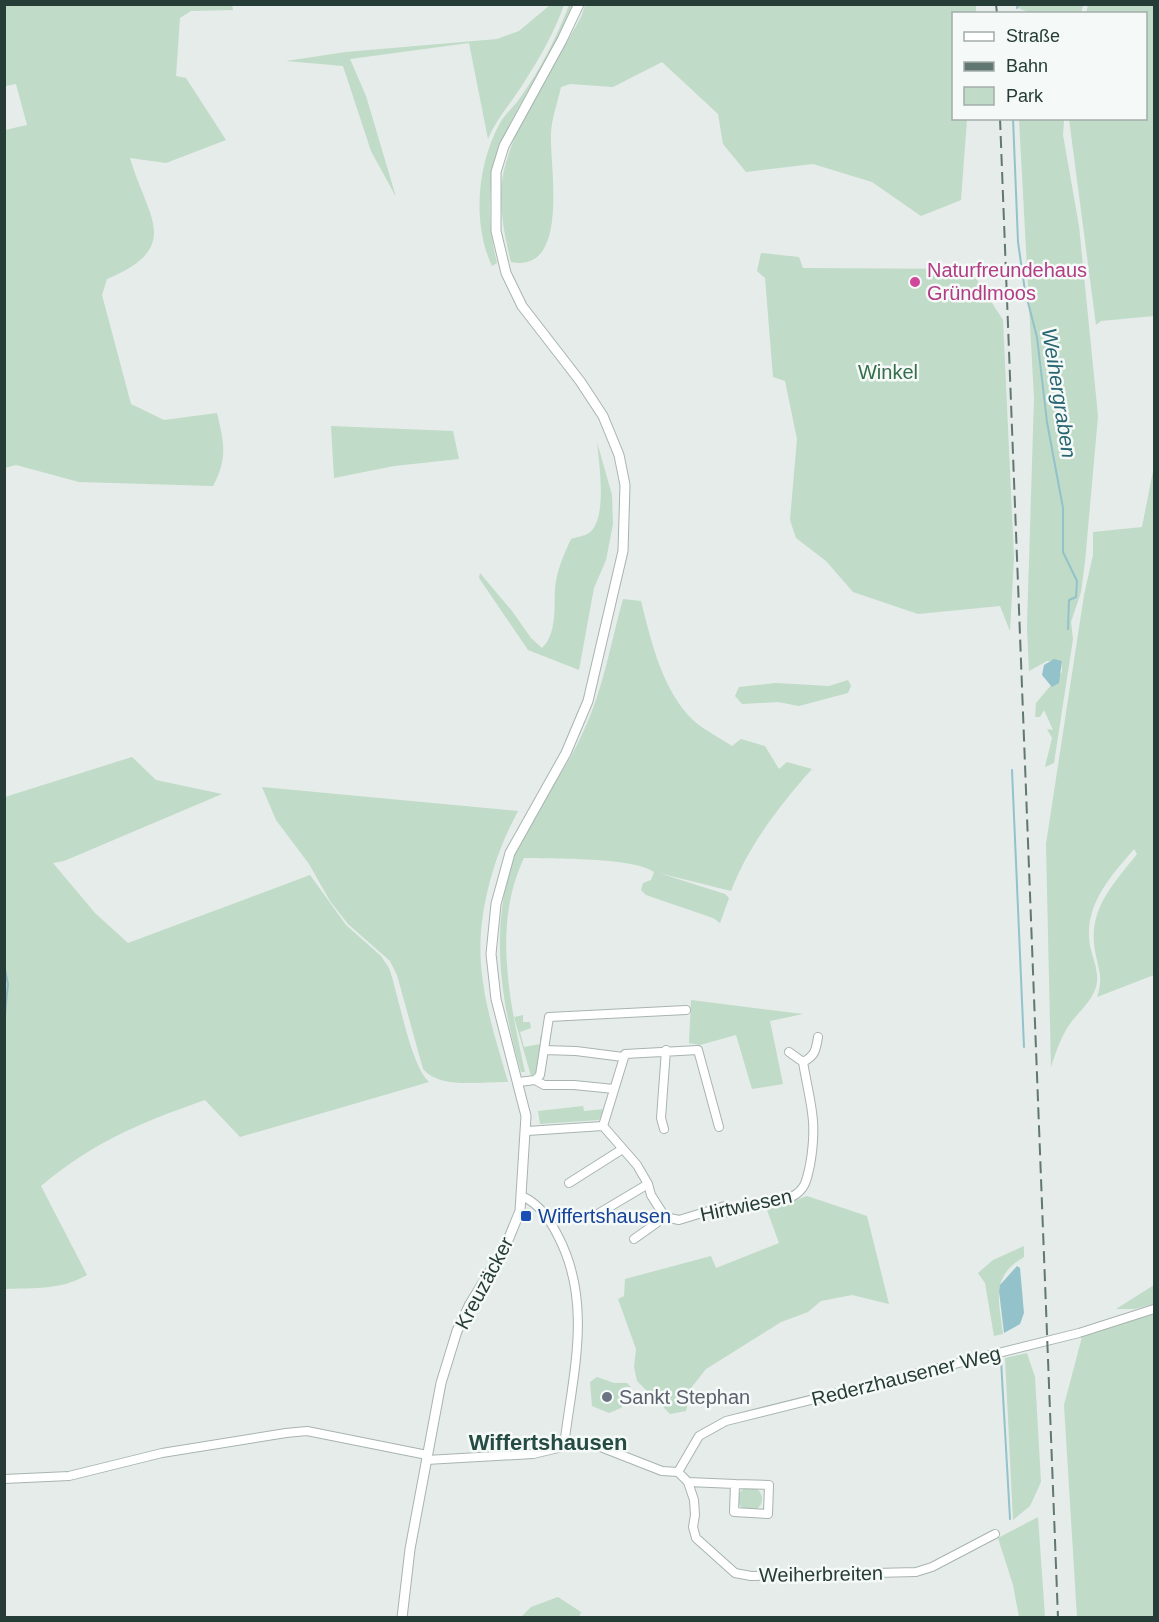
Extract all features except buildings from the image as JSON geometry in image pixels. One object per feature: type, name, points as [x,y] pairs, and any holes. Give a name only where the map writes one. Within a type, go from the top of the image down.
[{"type":"street","name":"Kreuzäcker","points":[[402,1617],[410,1549],[441,1383],[457,1331],[470,1304],[506,1245],[520,1211],[522,1196],[527,1131],[519,1082],[496,999],[491,954],[496,904],[503,875],[518,836],[566,753],[588,701],[618,582],[626,514],[625,485],[619,455],[603,417],[580,381],[522,306],[506,273],[496,231],[496,172],[504,146],[579,4]]},
{"type":"street","points":[[535,1080],[542,1067],[549,1017],[686,1010]]},
{"type":"street","points":[[789,1053],[803,1062],[812,1058],[816,1051],[818,1037]]},
{"type":"street","points":[[544,1050],[623,1057]]},
{"type":"street","points":[[664,1130],[661,1118],[666,1050]]},
{"type":"street","points":[[603,1126],[623,1057],[630,1052],[698,1050],[719,1127]]},
{"type":"street","name":"Hirtwiesen","points":[[665,1217],[679,1220],[724,1206],[729,1213],[802,1192],[815,1136],[814,1117],[803,1062]]},
{"type":"street","points":[[519,1082],[535,1080],[544,1085],[614,1089]]},
{"type":"street","points":[[527,1131],[603,1126]]},
{"type":"street","points":[[603,1126],[621,1150],[637,1165],[648,1184],[651,1195],[665,1217],[634,1239]]},
{"type":"street","points":[[569,1183],[621,1150]]},
{"type":"street","points":[[596,1215],[648,1184]]},
{"type":"street","points":[[522,1196],[538,1205],[544,1213],[568,1254],[573,1270],[580,1325],[577,1366],[565,1438],[567,1446]]},
{"type":"street","name":"Rederzhausener Weg","points":[[678,1472],[699,1436],[726,1421],[1079,1333],[1155,1309]]},
{"type":"street","points":[[4,1479],[69,1476],[186,1448],[286,1433],[315,1433],[426,1457],[533,1454],[567,1446],[608,1448],[662,1471],[678,1472],[688,1482],[769,1485],[768,1514],[734,1512],[735,1484]]},
{"type":"street","name":"Weiherbreiten","points":[[688,1482],[694,1500],[693,1527],[696,1538],[735,1573],[796,1576],[916,1572],[932,1567],[995,1534]]},
{"type":"green space","points":[[5,4],[232,5],[233,10],[191,11],[180,18],[176,76],[186,78],[226,140],[166,163],[130,158],[150,214],[154,229],[153,242],[145,255],[131,267],[107,279],[102,295],[131,404],[164,420],[217,413],[223,459],[213,486],[79,482],[16,465],[5,468],[5,130],[27,125],[16,84],[5,86]]},
{"type":"green space","points":[[550,5],[564,5],[556,26],[488,139],[469,43],[350,59],[366,96],[396,197],[371,151],[343,66],[286,61],[346,52],[497,39],[519,31]]},
{"type":"green space","points":[[569,5],[574,5],[558,39],[509,126],[498,155],[491,187],[490,222],[497,263],[492,266],[486,249],[480,213],[482,175],[486,157],[500,123],[520,98],[541,65]]},
{"type":"green space","points":[[585,5],[976,5],[976,12],[952,12],[952,120],[967,120],[961,200],[921,216],[872,182],[813,164],[746,172],[723,144],[718,114],[662,62],[613,87],[570,84],[561,87],[551,132],[553,214],[549,235],[542,251],[530,261],[511,262],[501,205],[504,170],[527,112],[581,17]]},
{"type":"green space","points":[[1015,5],[1083,5],[1081,12],[1028,12]]},
{"type":"green space","points":[[1088,5],[1154,5],[1154,316],[1101,321],[1096,325],[1069,120],[1147,120],[1147,12],[1086,12]]},
{"type":"green space","points":[[1019,120],[1064,120],[1063,135],[1079,226],[1098,416],[1081,592],[1071,622],[1073,639],[1054,763],[1045,767],[1052,738],[1047,729],[1053,730],[1044,710],[1040,717],[1035,717],[1036,703],[1062,672],[1062,661],[1047,661],[1029,671],[1027,627],[1034,398]]},
{"type":"green space","name":"Winkel","points":[[761,253],[799,257],[803,268],[970,269],[1003,320],[1014,558],[1010,631],[1000,606],[918,614],[853,592],[826,561],[796,538],[790,520],[797,439],[785,381],[773,377],[765,278],[757,271]]},
{"type":"green space","points":[[331,426],[453,431],[459,459],[394,466],[334,478]]},
{"type":"green space","points":[[597,442],[612,495],[613,524],[606,560],[594,588],[579,670],[528,650],[479,578],[480,573],[531,638],[542,648],[550,636],[556,583],[571,539],[589,533],[599,516],[601,490]]},
{"type":"green space","points":[[1154,466],[1154,975],[1097,997],[1100,982],[1094,943],[1096,917],[1106,895],[1137,854],[1134,849],[1108,881],[1095,905],[1089,931],[1090,946],[1097,972],[1096,987],[1089,1001],[1065,1031],[1051,1067],[1046,844],[1084,595],[1093,555],[1093,532],[1142,527]]},
{"type":"green space","points":[[623,599],[641,601],[659,664],[673,694],[693,720],[732,746],[741,739],[765,746],[779,769],[787,762],[812,769],[788,797],[756,842],[731,891],[659,873],[725,894],[729,898],[720,923],[713,918],[646,895],[641,890],[643,883],[651,880],[654,872],[644,867],[611,861],[524,858],[514,884],[506,937],[510,992],[525,1072],[521,1072],[506,1011],[502,980],[501,918],[506,887],[514,857],[527,828],[571,756],[591,715],[602,682]]},
{"type":"green space","points":[[848,680],[851,686],[848,693],[799,706],[778,702],[742,704],[735,696],[739,687],[776,683],[829,686]]},
{"type":"green space","points":[[132,757],[156,780],[222,794],[64,861],[53,863],[95,913],[128,943],[310,875],[346,925],[381,956],[389,968],[416,1061],[429,1082],[240,1137],[205,1100],[139,1125],[99,1145],[41,1186],[87,1275],[57,1286],[5,1289],[5,797]]},
{"type":"green space","points":[[262,787],[518,811],[493,869],[483,912],[480,954],[486,1002],[508,1082],[451,1082],[431,1076],[423,1069],[397,975],[390,961],[348,924],[330,901],[309,864],[276,820]]},
{"type":"green space","points":[[691,1000],[803,1014],[770,1021],[783,1084],[752,1089],[736,1035],[700,1045],[689,1043]]},
{"type":"green space","points":[[523,1015],[523,1022],[530,1022],[531,1028],[520,1032],[524,1047],[540,1044],[540,1036],[544,1038],[539,1070],[531,1076],[514,1017]]},
{"type":"green space","points":[[583,1106],[584,1111],[605,1109],[599,1120],[540,1124],[538,1111]]},
{"type":"green space","points":[[807,1196],[867,1216],[889,1304],[852,1295],[821,1301],[808,1312],[781,1322],[706,1369],[691,1388],[686,1411],[670,1414],[664,1408],[662,1400],[656,1400],[637,1381],[634,1367],[636,1349],[618,1299],[624,1296],[625,1279],[711,1256],[716,1268],[779,1243],[767,1210]]},
{"type":"green space","points":[[1024,1246],[1024,1257],[1013,1265],[1001,1281],[999,1300],[1003,1334],[994,1336],[985,1283],[978,1273],[993,1260]]},
{"type":"green space","points":[[1154,1285],[1154,1304],[1135,1309],[1116,1309]]},
{"type":"green space","points":[[1154,1313],[1154,1617],[1077,1617],[1064,1405],[1082,1337]]},
{"type":"green space","points":[[1027,1353],[1035,1377],[1041,1482],[1030,1506],[1013,1520],[1005,1358]]},
{"type":"green space","points":[[597,1377],[614,1383],[627,1383],[631,1387],[625,1387],[624,1391],[630,1394],[621,1408],[609,1413],[592,1406],[590,1382]]},
{"type":"green space","points":[[750,1487],[758,1491],[762,1499],[758,1507],[750,1511],[742,1507],[738,1499],[742,1491]]},
{"type":"green space","points":[[1038,1517],[1045,1617],[1019,1617],[1013,1585],[998,1538]]},
{"type":"green space","points":[[558,1597],[581,1612],[579,1617],[521,1617],[531,1607]]},
{"type":"water","points":[[1054,659],[1062,661],[1059,683],[1052,687],[1042,675],[1044,665]]},
{"type":"water","points":[[1017,1266],[1020,1268],[1024,1313],[1020,1324],[1004,1333],[1000,1285]]},
{"type":"waterway","name":"Weihergraben","points":[[1017,8],[1018,4]]},
{"type":"waterway","name":"Weihergraben","points":[[1013,120],[1018,242],[1025,291],[1037,337],[1047,422],[1063,508],[1063,552],[1077,581],[1076,597],[1069,600],[1068,629]]},
{"type":"waterway","points":[[1012,770],[1024,1047]]},
{"type":"waterway","points":[[4,965],[8,984],[4,1023]]},
{"type":"waterway","points":[[1001,1360],[1010,1519]]},
{"type":"railway","points":[[996,4],[997,12]]},
{"type":"railway","points":[[1000,120],[1058,1618]]},
{"type":"place","name":"Naturfreundehaus Gründlmoos","points":[[915,282]]},
{"type":"place","name":"Wiffertshausen","points":[[526,1216]]},
{"type":"place","name":"Sankt Stephan","points":[[607,1397]]},
{"type":"district","name":"Wiffertshausen","points":[[548,1442]]}]
